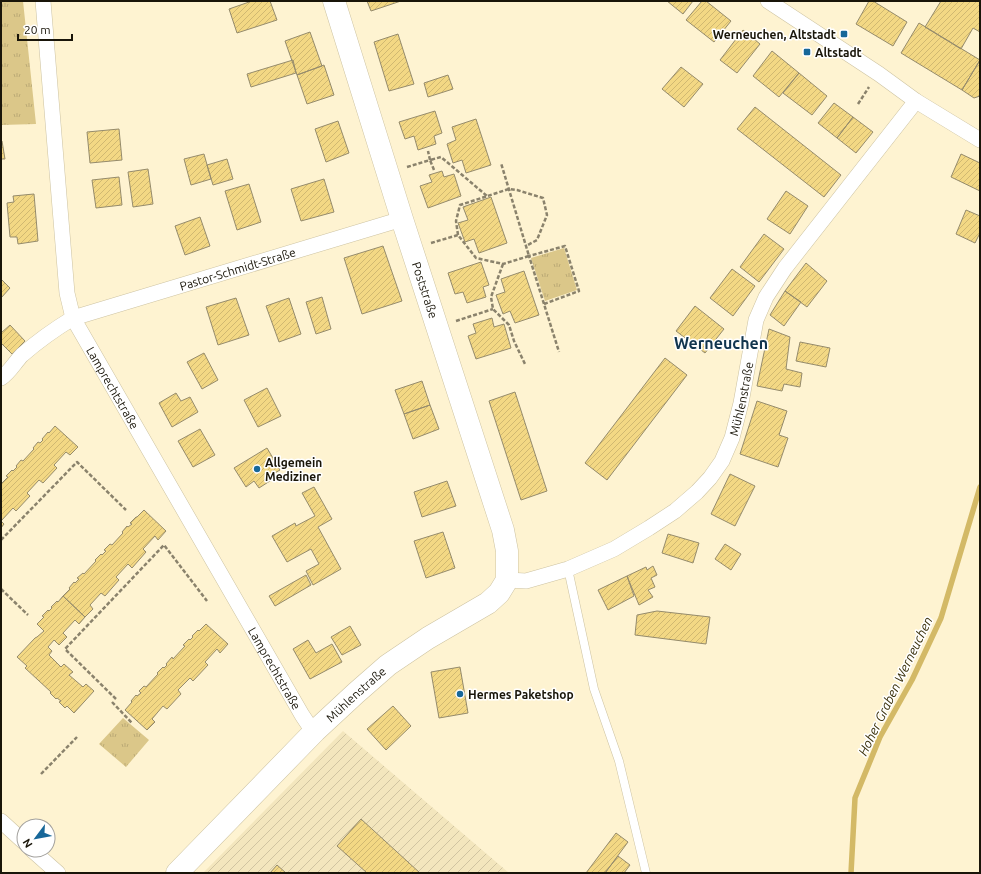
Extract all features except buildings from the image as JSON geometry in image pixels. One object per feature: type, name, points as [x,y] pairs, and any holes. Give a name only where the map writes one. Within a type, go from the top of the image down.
[{"type":"main road","name":"Poststraße","points":[[334,1],[411,249],[503,530],[507,551],[507,580]]},
{"type":"main road","name":"Mühlenstraße","points":[[177,873],[315,731],[356,692],[388,665],[428,638],[488,603],[499,593],[507,580]]},
{"type":"street","name":"Lamprechtstraße","points":[[43,1],[67,293],[73,318],[302,715],[315,731]]},
{"type":"street","points":[[768,1],[879,74],[916,101],[980,140]]},
{"type":"street","name":"Mühlenstraße","points":[[507,580],[526,581],[568,569],[614,549],[675,510],[697,492],[710,478],[722,461],[732,438],[741,403],[756,320],[766,297],[785,268],[916,101]]},
{"type":"street","name":"Pastor-Schmidt-Straße","points":[[1,378],[21,356],[47,335],[73,318],[402,219]]},
{"type":"street","points":[[1,821],[16,835]]},
{"type":"street","points":[[41,858],[58,873]]},
{"type":"lane","points":[[568,569],[594,689],[619,761],[646,873]]},
{"type":"path","points":[[858,104],[879,74]]},
{"type":"path","points":[[428,151],[434,170]]},
{"type":"path","points":[[387,173],[441,157],[488,196]]},
{"type":"path","points":[[501,163],[559,352]]},
{"type":"path","points":[[526,246],[537,240],[547,215],[543,198],[509,189],[460,205],[456,221],[458,235],[476,258],[502,264],[565,246],[579,291],[544,304]]},
{"type":"path","points":[[411,249],[458,235]]},
{"type":"path","points":[[502,264],[491,296],[493,309],[509,324],[514,341],[525,364]]},
{"type":"path","points":[[437,328],[493,309]]},
{"type":"path","points":[[1,540],[77,462],[126,510]]},
{"type":"path","points":[[116,699],[65,649],[164,546],[207,601]]},
{"type":"path","points":[[1,588],[28,615]]},
{"type":"path","points":[[112,702],[132,723]]},
{"type":"path","points":[[41,774],[77,737]]},
{"type":"shaded area","points":[[343,731],[509,873],[203,873]]},
{"type":"green space","points":[[1,1],[23,1],[36,124],[1,125]]},
{"type":"green space","points":[[564,248],[577,290],[545,301],[531,258]]},
{"type":"green space","points":[[123,718],[149,740],[126,767],[99,744]]},
{"type":"waterway","name":"Hoher Graben Werneuchen","points":[[851,873],[855,798],[880,737],[912,680],[941,618],[980,487]]},
{"type":"place","name":"Werneuchen, Altstadt","points":[[844,34]]},
{"type":"place","name":"Altstadt","points":[[807,52]]},
{"type":"place","name":"Allgemein Mediziner","points":[[257,469]]},
{"type":"place","name":"Hermes Paketshop","points":[[460,694]]},
{"type":"district","name":"Werneuchen","points":[[721,343]]}]
